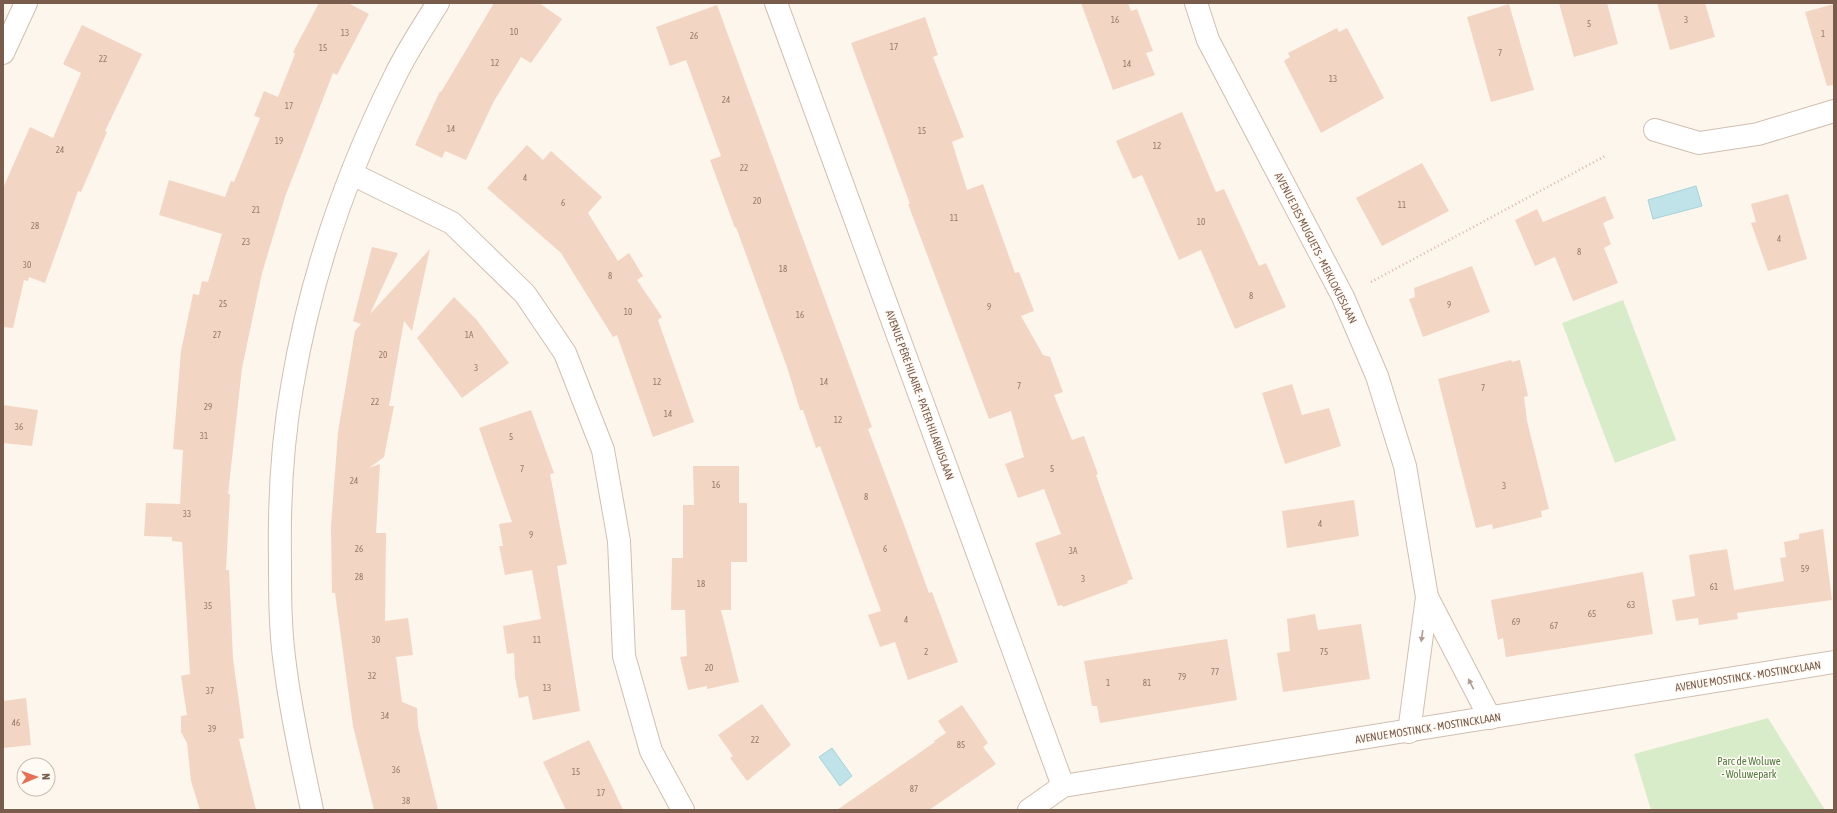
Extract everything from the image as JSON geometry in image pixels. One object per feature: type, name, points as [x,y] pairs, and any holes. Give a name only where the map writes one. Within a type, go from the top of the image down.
[{"type":"street","points":[[3,53],[26,3]]},
{"type":"street","points":[[312,810],[296,738],[284,664],[280,594],[280,524],[284,460],[292,388],[310,303],[332,225],[395,74],[438,3]]},
{"type":"street","name":"AVENUE PÈRE HILAIRE - PATER HILARIUSLAAN","points":[[776,3],[1063,786]]},
{"type":"street","name":"AVENUE DES MUGUETS - MEIKLOKJESLAAN","points":[[1196,3],[1208,40],[1343,297],[1377,376],[1405,466],[1427,597],[1409,732]]},
{"type":"street","points":[[1655,130],[1699,143],[1758,134],[1834,110]]},
{"type":"street","points":[[352,174],[452,223],[525,294],[565,353],[602,450],[619,541],[624,656],[651,751],[683,810]]},
{"type":"street","name":"AVENUE DES MUGUETS - MEIKLOKJESLAAN","points":[[1427,597],[1490,718]]},
{"type":"street","name":"AVENUE MOSTINCK - MOSTINCKLAAN","points":[[1029,810],[1063,786],[1409,732],[1834,662]]},
{"type":"path","points":[[1371,282],[1607,155]]},
{"type":"green space","points":[[1623,300],[1676,440],[1615,463],[1562,323]]},
{"type":"green space","name":"Parc de Woluwe - Woluwepark","points":[[1768,718],[1825,810],[1651,810],[1634,754]]},
{"type":"water","points":[[1696,186],[1702,206],[1653,219],[1648,200]]},
{"type":"water","points":[[832,748],[852,776],[840,786],[819,757]]},
{"type":"building","points":[[319,3],[348,3],[369,14],[337,75],[333,73],[285,197],[262,273],[242,368],[228,494],[230,494],[226,570],[229,570],[233,659],[244,738],[239,739],[256,810],[200,810],[191,781],[187,743],[181,732],[181,716],[187,715],[181,676],[190,674],[182,542],[172,541],[172,537],[144,536],[146,503],[180,504],[183,450],[173,449],[181,351],[193,294],[199,295],[202,281],[208,282],[222,234],[159,215],[169,180],[225,197],[231,181],[234,182],[260,118],[254,116],[264,91],[278,97],[295,54],[293,52]]},
{"type":"building","points":[[494,3],[539,3],[562,19],[531,63],[521,57],[494,101],[466,160],[445,151],[442,158],[415,145],[440,91],[441,92]]},
{"type":"building","points":[[1081,3],[1128,3],[1131,11],[1137,9],[1153,51],[1146,53],[1155,75],[1113,90]]},
{"type":"building","points":[[1559,3],[1607,3],[1618,44],[1574,57]]},
{"type":"building","points":[[1657,3],[1705,3],[1715,37],[1670,50]]},
{"type":"building","points":[[1509,4],[1534,90],[1491,102],[1467,17]]},
{"type":"building","points":[[1834,4],[1834,85],[1827,86],[1805,12]]},
{"type":"building","points":[[717,5],[872,427],[868,429],[929,593],[932,592],[958,662],[908,680],[895,642],[880,647],[868,615],[881,611],[820,446],[816,448],[803,410],[800,410],[788,370],[710,160],[721,156],[686,60],[670,66],[656,27]]},
{"type":"building","points":[[925,17],[938,55],[933,57],[964,137],[952,142],[967,190],[983,184],[1015,273],[1019,272],[1034,311],[1021,316],[1043,355],[1050,357],[1063,392],[1054,395],[1072,440],[1084,436],[1098,474],[1096,475],[1133,579],[1127,581],[1128,583],[1063,607],[1062,605],[1058,606],[1035,543],[1061,534],[1044,489],[1018,498],[1005,464],[1024,457],[1011,411],[989,419],[908,204],[910,204],[851,43]]},
{"type":"building","points":[[82,25],[142,54],[105,131],[107,132],[81,192],[78,191],[45,283],[29,277],[28,281],[24,280],[13,328],[3,327],[3,188],[30,127],[53,138],[81,73],[63,64]]},
{"type":"building","points":[[1337,28],[1339,32],[1347,28],[1384,98],[1321,133],[1284,61],[1290,57],[1288,53]]},
{"type":"building","points":[[1182,112],[1216,192],[1224,189],[1259,266],[1266,263],[1286,307],[1235,329],[1201,250],[1179,260],[1142,175],[1133,179],[1116,141]]},
{"type":"building","points":[[527,145],[543,160],[551,151],[602,197],[588,213],[618,261],[629,253],[643,276],[637,280],[662,317],[658,320],[694,422],[653,437],[617,335],[613,337],[561,253],[487,188]]},
{"type":"building","points":[[1422,163],[1449,211],[1382,246],[1356,198]]},
{"type":"building","points":[[1788,194],[1807,259],[1768,271],[1751,223],[1756,222],[1751,204]]},
{"type":"building","points":[[1605,196],[1614,218],[1603,223],[1611,244],[1604,248],[1618,283],[1573,301],[1555,257],[1535,266],[1515,220],[1537,209],[1543,222]]},
{"type":"building","points":[[372,247],[398,253],[370,314],[430,249],[412,331],[404,321],[389,406],[394,406],[384,457],[369,468],[380,464],[376,533],[386,533],[385,621],[408,618],[413,655],[396,657],[402,702],[417,708],[418,727],[438,810],[374,810],[353,726],[335,593],[332,593],[331,527],[338,432],[355,331],[361,324],[353,321]]},
{"type":"building","points":[[1472,266],[1490,312],[1423,337],[1409,299],[1415,297],[1414,288]]},
{"type":"building","points":[[454,297],[476,319],[509,363],[462,398],[417,338]]},
{"type":"building","points":[[1511,360],[1512,362],[1520,360],[1528,396],[1524,397],[1527,421],[1549,509],[1541,511],[1542,517],[1493,529],[1492,524],[1476,528],[1438,379]]},
{"type":"building","points":[[1292,384],[1302,415],[1329,408],[1341,446],[1285,464],[1262,393]]},
{"type":"building","points":[[3,405],[38,410],[32,446],[3,443]]},
{"type":"building","points":[[531,410],[554,473],[550,474],[567,564],[557,566],[580,711],[533,720],[528,696],[519,698],[515,677],[514,653],[507,654],[503,626],[541,619],[532,570],[505,575],[499,546],[503,546],[499,524],[512,522],[479,428]]},
{"type":"building","points":[[693,466],[739,466],[739,503],[747,503],[747,562],[731,562],[731,610],[721,610],[739,682],[707,689],[707,686],[688,690],[680,657],[687,656],[685,610],[671,610],[672,558],[683,558],[683,505],[694,505]]},
{"type":"building","points":[[1354,500],[1359,536],[1287,548],[1282,511]]},
{"type":"building","points":[[1823,529],[1832,600],[1737,613],[1738,619],[1699,625],[1698,618],[1676,621],[1672,600],[1695,596],[1689,555],[1727,549],[1734,590],[1784,581],[1780,558],[1786,557],[1784,542],[1799,539],[1799,534]]},
{"type":"building","points":[[1643,572],[1653,634],[1506,657],[1503,638],[1498,640],[1491,600]]},
{"type":"building","points":[[1315,614],[1318,630],[1361,624],[1370,679],[1283,692],[1277,653],[1290,651],[1287,619]]},
{"type":"building","points":[[1227,639],[1237,700],[1100,723],[1097,706],[1092,706],[1084,661]]},
{"type":"building","points":[[26,698],[31,745],[3,748],[3,701]]},
{"type":"building","points":[[762,704],[791,745],[747,781],[730,758],[733,756],[718,735]]},
{"type":"building","points":[[962,705],[988,743],[983,747],[996,764],[929,810],[837,810],[946,733],[938,721]]},
{"type":"building","points":[[589,740],[623,810],[566,810],[543,762]]}]
